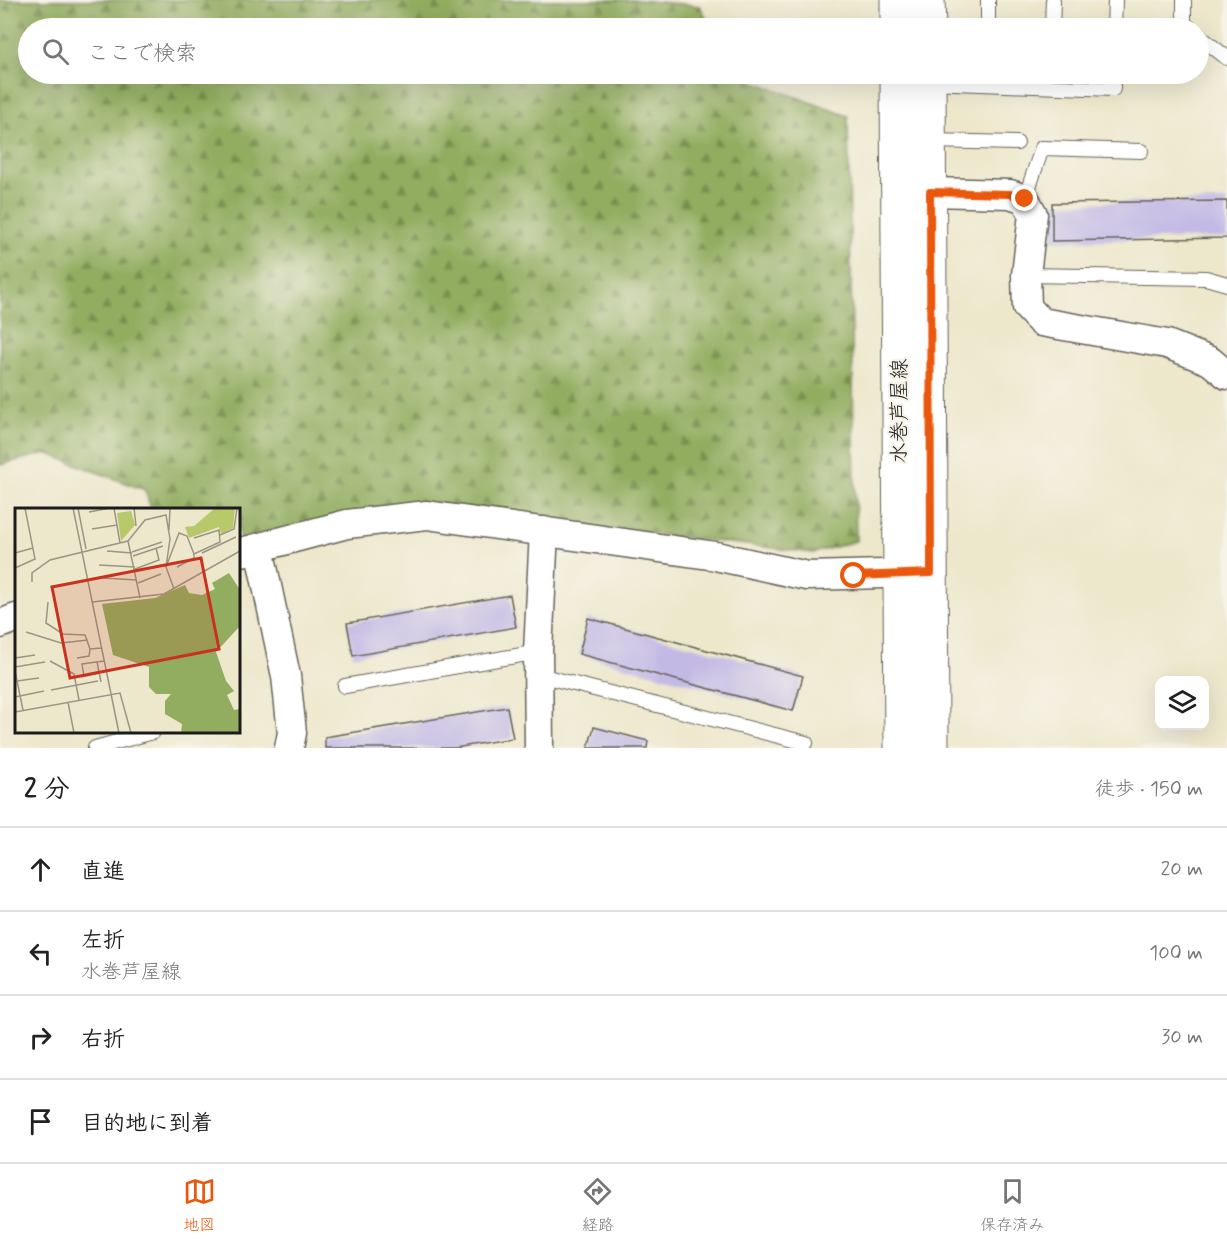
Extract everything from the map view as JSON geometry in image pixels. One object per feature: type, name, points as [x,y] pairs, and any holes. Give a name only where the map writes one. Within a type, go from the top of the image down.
[{"type":"main road","points":[[897,0],[897,18]]},
{"type":"main road","points":[[928,0],[929,18]]},
{"type":"main road","name":"水巻芦屋線","points":[[897,84],[916,574],[932,748]]},
{"type":"main road","name":"水巻芦屋線","points":[[901,748],[916,574],[930,192],[929,84]]},
{"type":"street","points":[[930,192],[1010,194],[1025,199],[1033,214],[1026,275],[1027,307],[1041,322],[1167,344],[1210,361],[1227,375]]},
{"type":"street","points":[[285,743],[286,676],[249,551],[347,524],[427,515],[716,556],[807,576],[916,574]]},
{"type":"street","points":[[539,748],[538,663],[544,531]]},
{"type":"street","points":[[0,624],[15,618]]},
{"type":"lane","points":[[988,0],[988,18]]},
{"type":"lane","points":[[1052,18],[1053,0]]},
{"type":"lane","points":[[1114,18],[1115,0]]},
{"type":"lane","points":[[1184,0],[1184,18]]},
{"type":"lane","points":[[1209,44],[1227,58]]},
{"type":"lane","points":[[1079,84],[1113,89],[1113,84]]},
{"type":"lane","points":[[929,141],[1017,143]]},
{"type":"lane","points":[[1025,199],[1042,148],[1141,151]]},
{"type":"lane","points":[[1026,275],[1206,278],[1227,284]]},
{"type":"lane","points":[[345,686],[538,663],[806,743]]},
{"type":"lane","points":[[95,748],[149,733]]},
{"type":"green space","points":[[0,0],[640,0],[700,6],[706,18],[18,18],[18,84],[761,84],[848,116],[856,541],[814,553],[520,518],[240,541],[240,508],[151,508],[145,490],[46,453],[0,465]]},
{"type":"building","points":[[1227,201],[1227,238],[1052,241],[1052,203]]},
{"type":"building","points":[[510,595],[516,627],[353,656],[347,623]]},
{"type":"building","points":[[588,618],[803,676],[793,711],[579,654]]},
{"type":"building","points":[[507,707],[513,738],[455,748],[325,748],[325,737]]},
{"type":"building","points":[[594,727],[648,741],[647,748],[588,748]]},
{"type":"route","points":[[854,576],[931,573],[930,192],[1010,194],[1025,199]]}]
